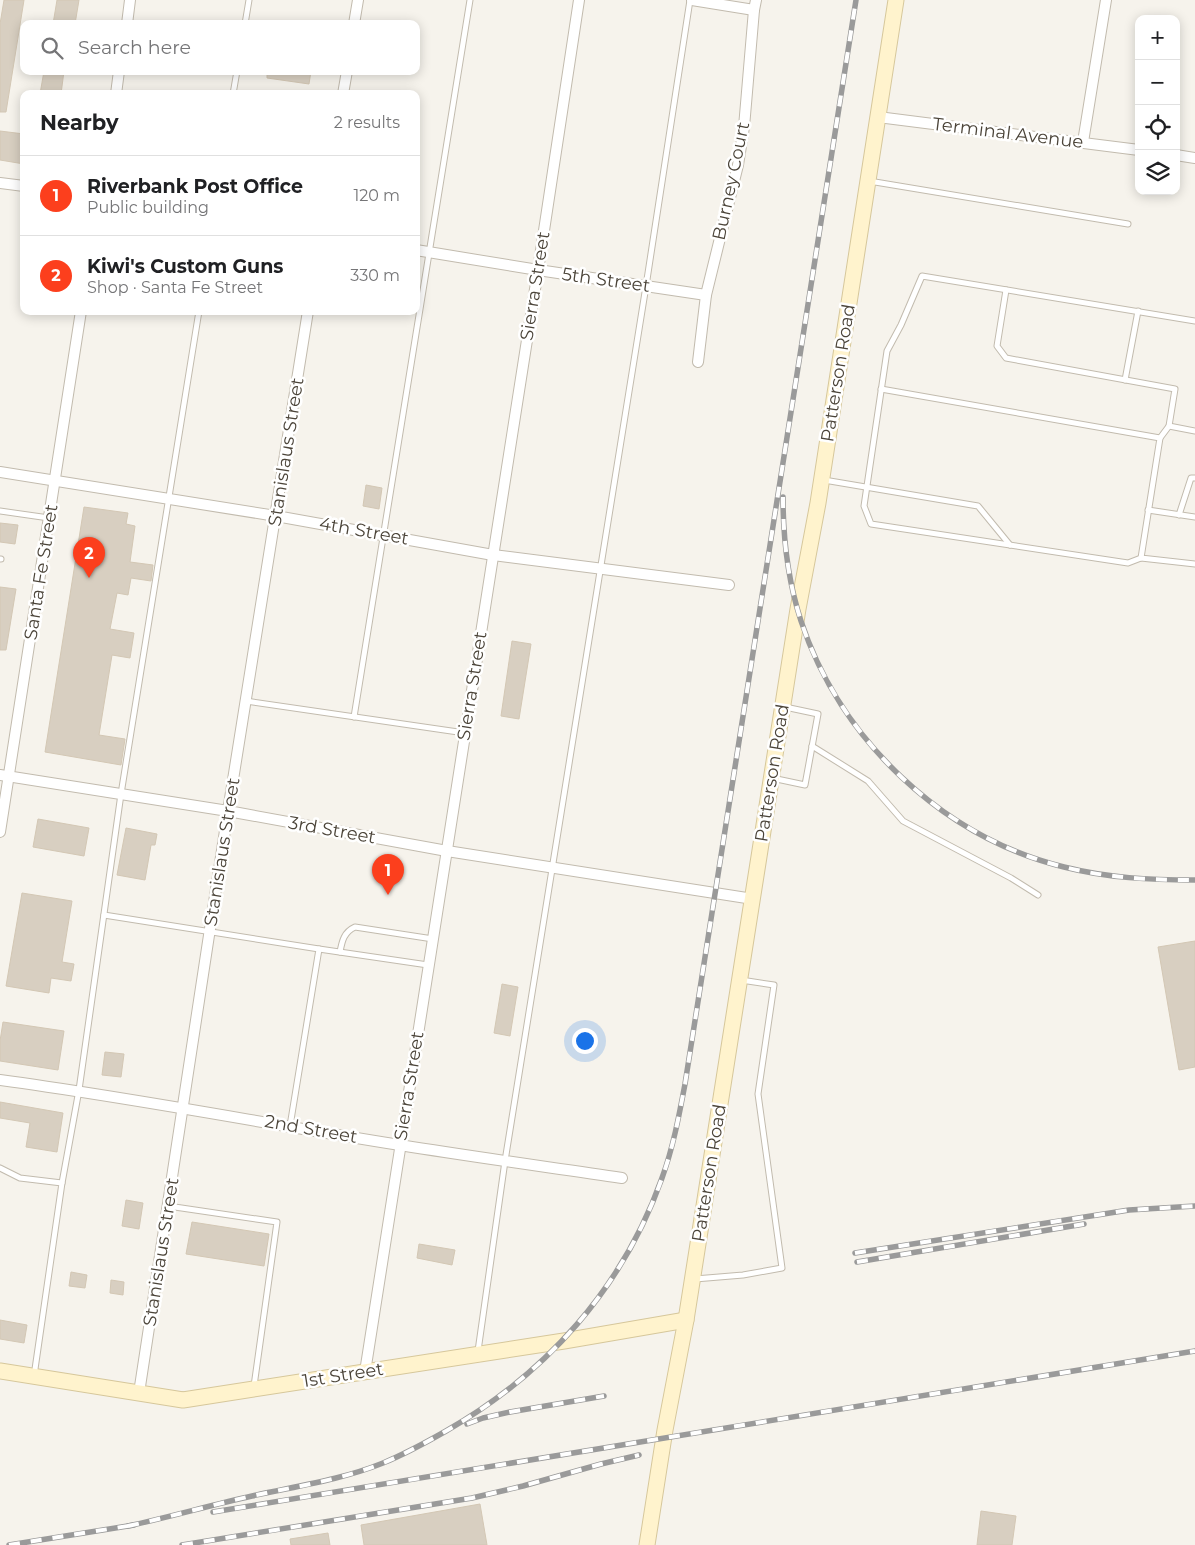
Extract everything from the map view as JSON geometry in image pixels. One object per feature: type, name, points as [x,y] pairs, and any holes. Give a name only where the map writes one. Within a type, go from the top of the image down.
[{"type":"main road","name":"Patterson Road","points":[[647,1545],[665,1430],[686,1320],[799,600],[821,479],[896,0]]},
{"type":"main road","name":"1st Street","points":[[0,1371],[183,1400],[686,1320]]},
{"type":"street","points":[[127,20],[130,0]]},
{"type":"street","points":[[355,20],[358,0]]},
{"type":"street","name":"Sierra Street","points":[[365,1372],[579,0]]},
{"type":"street","points":[[691,0],[755,5]]},
{"type":"street","points":[[1083,142],[1106,0]]},
{"type":"street","name":"Burney Court","points":[[698,362],[706,295],[738,165],[744,127],[755,5]]},
{"type":"street","points":[[117,90],[118,75]]},
{"type":"street","points":[[344,90],[346,75]]},
{"type":"street","name":"Terminal Avenue","points":[[878,117],[1135,149]]},
{"type":"street","points":[[1180,156],[1195,158]]},
{"type":"street","points":[[0,183],[20,186]]},
{"type":"street","name":"5th Street","points":[[420,251],[706,295]]},
{"type":"street","name":"Santa Fe Street","points":[[0,832],[4,776],[49,518],[80,315]]},
{"type":"street","name":"Stanislaus Street","points":[[139,1393],[228,811],[307,315]]},
{"type":"street","name":"4th Street","points":[[0,472],[276,516],[493,554],[729,586]]},
{"type":"street","name":"3rd Street","points":[[4,776],[228,811],[446,851],[753,899]]},
{"type":"street","name":"2nd Street","points":[[0,1080],[79,1090],[400,1145],[622,1178]]},
{"type":"lane","points":[[246,20],[249,0]]},
{"type":"lane","points":[[420,302],[470,0]]},
{"type":"lane","points":[[477,1354],[505,1161],[691,0]]},
{"type":"lane","points":[[234,90],[236,75]]},
{"type":"lane","points":[[868,181],[1128,224]]},
{"type":"lane","points":[[1195,321],[922,276],[901,325],[887,351],[864,506],[871,524],[1128,563],[1141,558],[1195,564]]},
{"type":"lane","points":[[1006,290],[997,346],[1006,358],[1175,389],[1169,426],[1160,438],[1141,558]]},
{"type":"lane","points":[[1125,380],[1138,311]]},
{"type":"lane","points":[[34,1376],[62,1183],[79,1090],[121,794],[198,315]]},
{"type":"lane","points":[[354,717],[418,315]]},
{"type":"lane","points":[[881,389],[1160,438]]},
{"type":"lane","points":[[1169,426],[1195,431]]},
{"type":"lane","points":[[1179,515],[1191,478],[1195,478]]},
{"type":"lane","points":[[821,479],[978,506],[1010,545]]},
{"type":"lane","points":[[1148,510],[1195,517]]},
{"type":"lane","points":[[0,511],[49,518]]},
{"type":"lane","points":[[246,701],[465,733]]},
{"type":"lane","points":[[772,778],[805,785],[818,714],[783,707]]},
{"type":"lane","points":[[812,746],[868,781],[903,821],[1038,895]]},
{"type":"lane","points":[[104,915],[209,933],[428,965]]},
{"type":"lane","points":[[340,952],[344,937],[354,927],[433,939]]},
{"type":"lane","points":[[290,1126],[319,949]]},
{"type":"lane","points":[[692,1280],[743,1275],[782,1268],[758,1094],[774,985],[740,980]]},
{"type":"lane","points":[[0,1168],[20,1178],[62,1183]]},
{"type":"lane","points":[[168,1206],[277,1222],[254,1389]]},
{"type":"building","points":[[4,0],[24,0],[6,112],[0,112],[0,24]]},
{"type":"building","points":[[57,0],[79,0],[76,20],[54,20]]},
{"type":"building","points":[[43,75],[63,75],[62,90],[41,90]]},
{"type":"building","points":[[267,75],[310,75],[309,84],[267,78]]},
{"type":"building","points":[[0,131],[20,134],[20,163],[0,160]]},
{"type":"building","points":[[366,485],[382,488],[379,509],[363,506]]},
{"type":"building","points":[[84,507],[128,513],[126,524],[135,526],[130,562],[153,565],[151,581],[131,578],[128,595],[117,593],[110,629],[134,633],[130,658],[112,655],[99,735],[125,739],[121,765],[45,752]]},
{"type":"building","points":[[0,523],[18,525],[15,544],[0,542]]},
{"type":"building","points":[[0,587],[16,589],[6,650],[0,650]]},
{"type":"building","points":[[512,641],[531,644],[519,719],[501,716]]},
{"type":"building","points":[[38,819],[89,828],[84,856],[33,847]]},
{"type":"building","points":[[126,828],[157,834],[155,845],[151,845],[145,880],[117,875]]},
{"type":"building","points":[[22,893],[72,901],[62,962],[74,964],[71,981],[51,978],[49,993],[6,986]]},
{"type":"building","points":[[1195,941],[1195,1067],[1179,1070],[1158,947]]},
{"type":"building","points":[[502,984],[518,987],[510,1036],[494,1033]]},
{"type":"building","points":[[3,1022],[64,1031],[58,1070],[0,1061],[0,1041]]},
{"type":"building","points":[[105,1052],[124,1054],[121,1077],[102,1075]]},
{"type":"building","points":[[0,1102],[63,1113],[57,1152],[26,1147],[30,1123],[0,1118]]},
{"type":"building","points":[[126,1200],[143,1203],[139,1229],[122,1226]]},
{"type":"building","points":[[192,1222],[269,1234],[264,1266],[186,1254]]},
{"type":"building","points":[[419,1244],[455,1250],[452,1265],[417,1258]]},
{"type":"building","points":[[71,1272],[87,1275],[85,1288],[69,1286]]},
{"type":"building","points":[[111,1280],[124,1282],[123,1295],[110,1293]]},
{"type":"building","points":[[0,1320],[27,1325],[24,1343],[0,1339]]},
{"type":"building","points":[[480,1504],[487,1545],[364,1545],[361,1525]]},
{"type":"building","points":[[981,1511],[1016,1516],[1012,1545],[977,1545]]},
{"type":"building","points":[[328,1533],[330,1545],[291,1545],[290,1539]]},
{"type":"railway","points":[[128,1526],[351,1474],[391,1460],[446,1431],[516,1383],[548,1355],[577,1324],[603,1291],[626,1256],[646,1218],[669,1155],[685,1084],[856,0]]},
{"type":"railway","points":[[783,497],[785,544],[793,591],[801,621],[818,664],[841,705],[869,743],[901,777],[937,807],[977,832],[1019,853],[1064,867],[1097,874],[1145,879],[1195,880]]},
{"type":"railway","points":[[855,1253],[1129,1210],[1195,1206]]},
{"type":"railway","points":[[857,1262],[1084,1224]]},
{"type":"railway","points":[[213,1512],[1195,1351]]},
{"type":"railway","points":[[467,1424],[510,1412],[604,1396]]},
{"type":"railway","points":[[182,1545],[472,1498],[639,1455]]},
{"type":"railway","points":[[9,1545],[134,1525]]},
{"type":"place","name":"Kiwi's Custom Guns","points":[[89,578]]},
{"type":"place","name":"Riverbank Post Office","points":[[388,895]]}]
